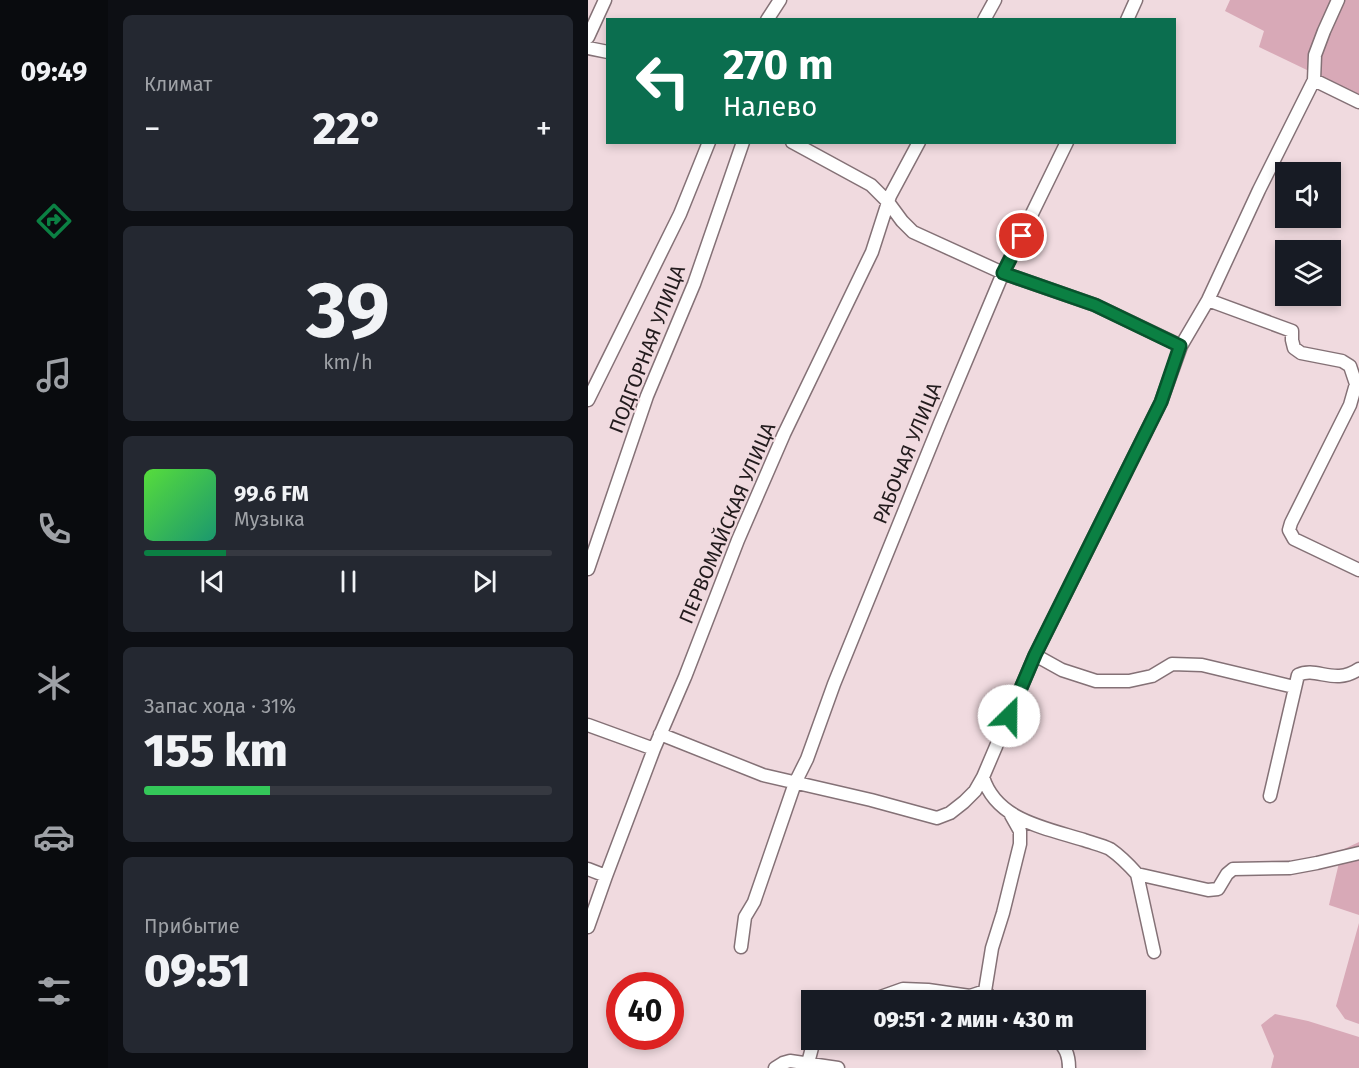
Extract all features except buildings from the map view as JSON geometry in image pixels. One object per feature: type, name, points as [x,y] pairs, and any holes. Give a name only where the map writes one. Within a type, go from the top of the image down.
[{"type":"street","points":[[588,37],[605,0]]},
{"type":"street","points":[[768,18],[780,0]]},
{"type":"street","points":[[985,18],[995,0]]},
{"type":"street","points":[[1128,18],[1136,0]]},
{"type":"street","points":[[660,734],[763,775],[937,818],[950,813],[975,791],[1035,655],[1161,402],[1180,346],[1208,300],[1259,190],[1314,80],[1315,55],[1338,0]]},
{"type":"street","points":[[588,48],[606,52]]},
{"type":"street","points":[[1314,80],[1359,102]]},
{"type":"street","points":[[588,400],[680,214],[708,144]]},
{"type":"street","name":"ПОДГОРНАЯ УЛИЦА","points":[[588,569],[647,396],[694,284],[742,144]]},
{"type":"street","points":[[796,144],[871,185],[913,232],[1003,273],[1095,305],[1180,346]]},
{"type":"street","name":"ПЕРВОМАЙСКАЯ УЛИЦА","points":[[588,927],[654,749],[685,677],[738,540],[784,434],[872,252],[888,202],[918,144]]},
{"type":"street","name":"РАБОЧАЯ УЛИЦА","points":[[741,946],[745,917],[754,902],[795,783],[807,759],[838,673],[1003,273],[1066,144]]},
{"type":"street","points":[[1208,300],[1292,331],[1294,348],[1301,353],[1342,361],[1350,366],[1356,384],[1350,405],[1289,530],[1294,539],[1359,570]]},
{"type":"street","points":[[1035,655],[1062,670],[1096,681],[1141,679],[1152,676],[1172,664],[1187,664],[1202,665],[1294,687]]},
{"type":"street","points":[[1270,796],[1298,675],[1304,672],[1336,677],[1351,674],[1359,669]]},
{"type":"street","points":[[588,725],[654,749]]},
{"type":"street","points":[[983,777],[986,788],[996,802],[1011,815],[1049,830],[1108,848],[1121,857],[1137,874],[1154,952]]},
{"type":"street","points":[[989,990],[992,948],[1020,844],[1020,831],[1011,815]]},
{"type":"street","points":[[1137,874],[1208,890],[1218,889],[1233,869],[1290,868],[1359,853]]},
{"type":"street","points":[[588,870],[606,876]]},
{"type":"street","points":[[900,990],[928,990]]},
{"type":"street","points":[[808,1063],[811,1050]]},
{"type":"street","points":[[1066,1050],[1069,1068]]},
{"type":"street","points":[[775,1068],[790,1061],[838,1068]]},
{"type":"shaded area","points":[[1230,0],[1359,0],[1359,95],[1259,47],[1264,31],[1225,11]]},
{"type":"shaded area","points":[[1359,842],[1359,915],[1329,905],[1342,850]]},
{"type":"shaded area","points":[[1359,923],[1359,1024],[1345,1019],[1336,1006]]},
{"type":"shaded area","points":[[1275,1014],[1308,1021],[1359,1037],[1359,1068],[1271,1068],[1274,1056],[1261,1025]]},
{"type":"route","points":[[1009,716],[1035,655],[1161,402],[1180,346],[1095,305],[1003,273],[1022,236]]}]
